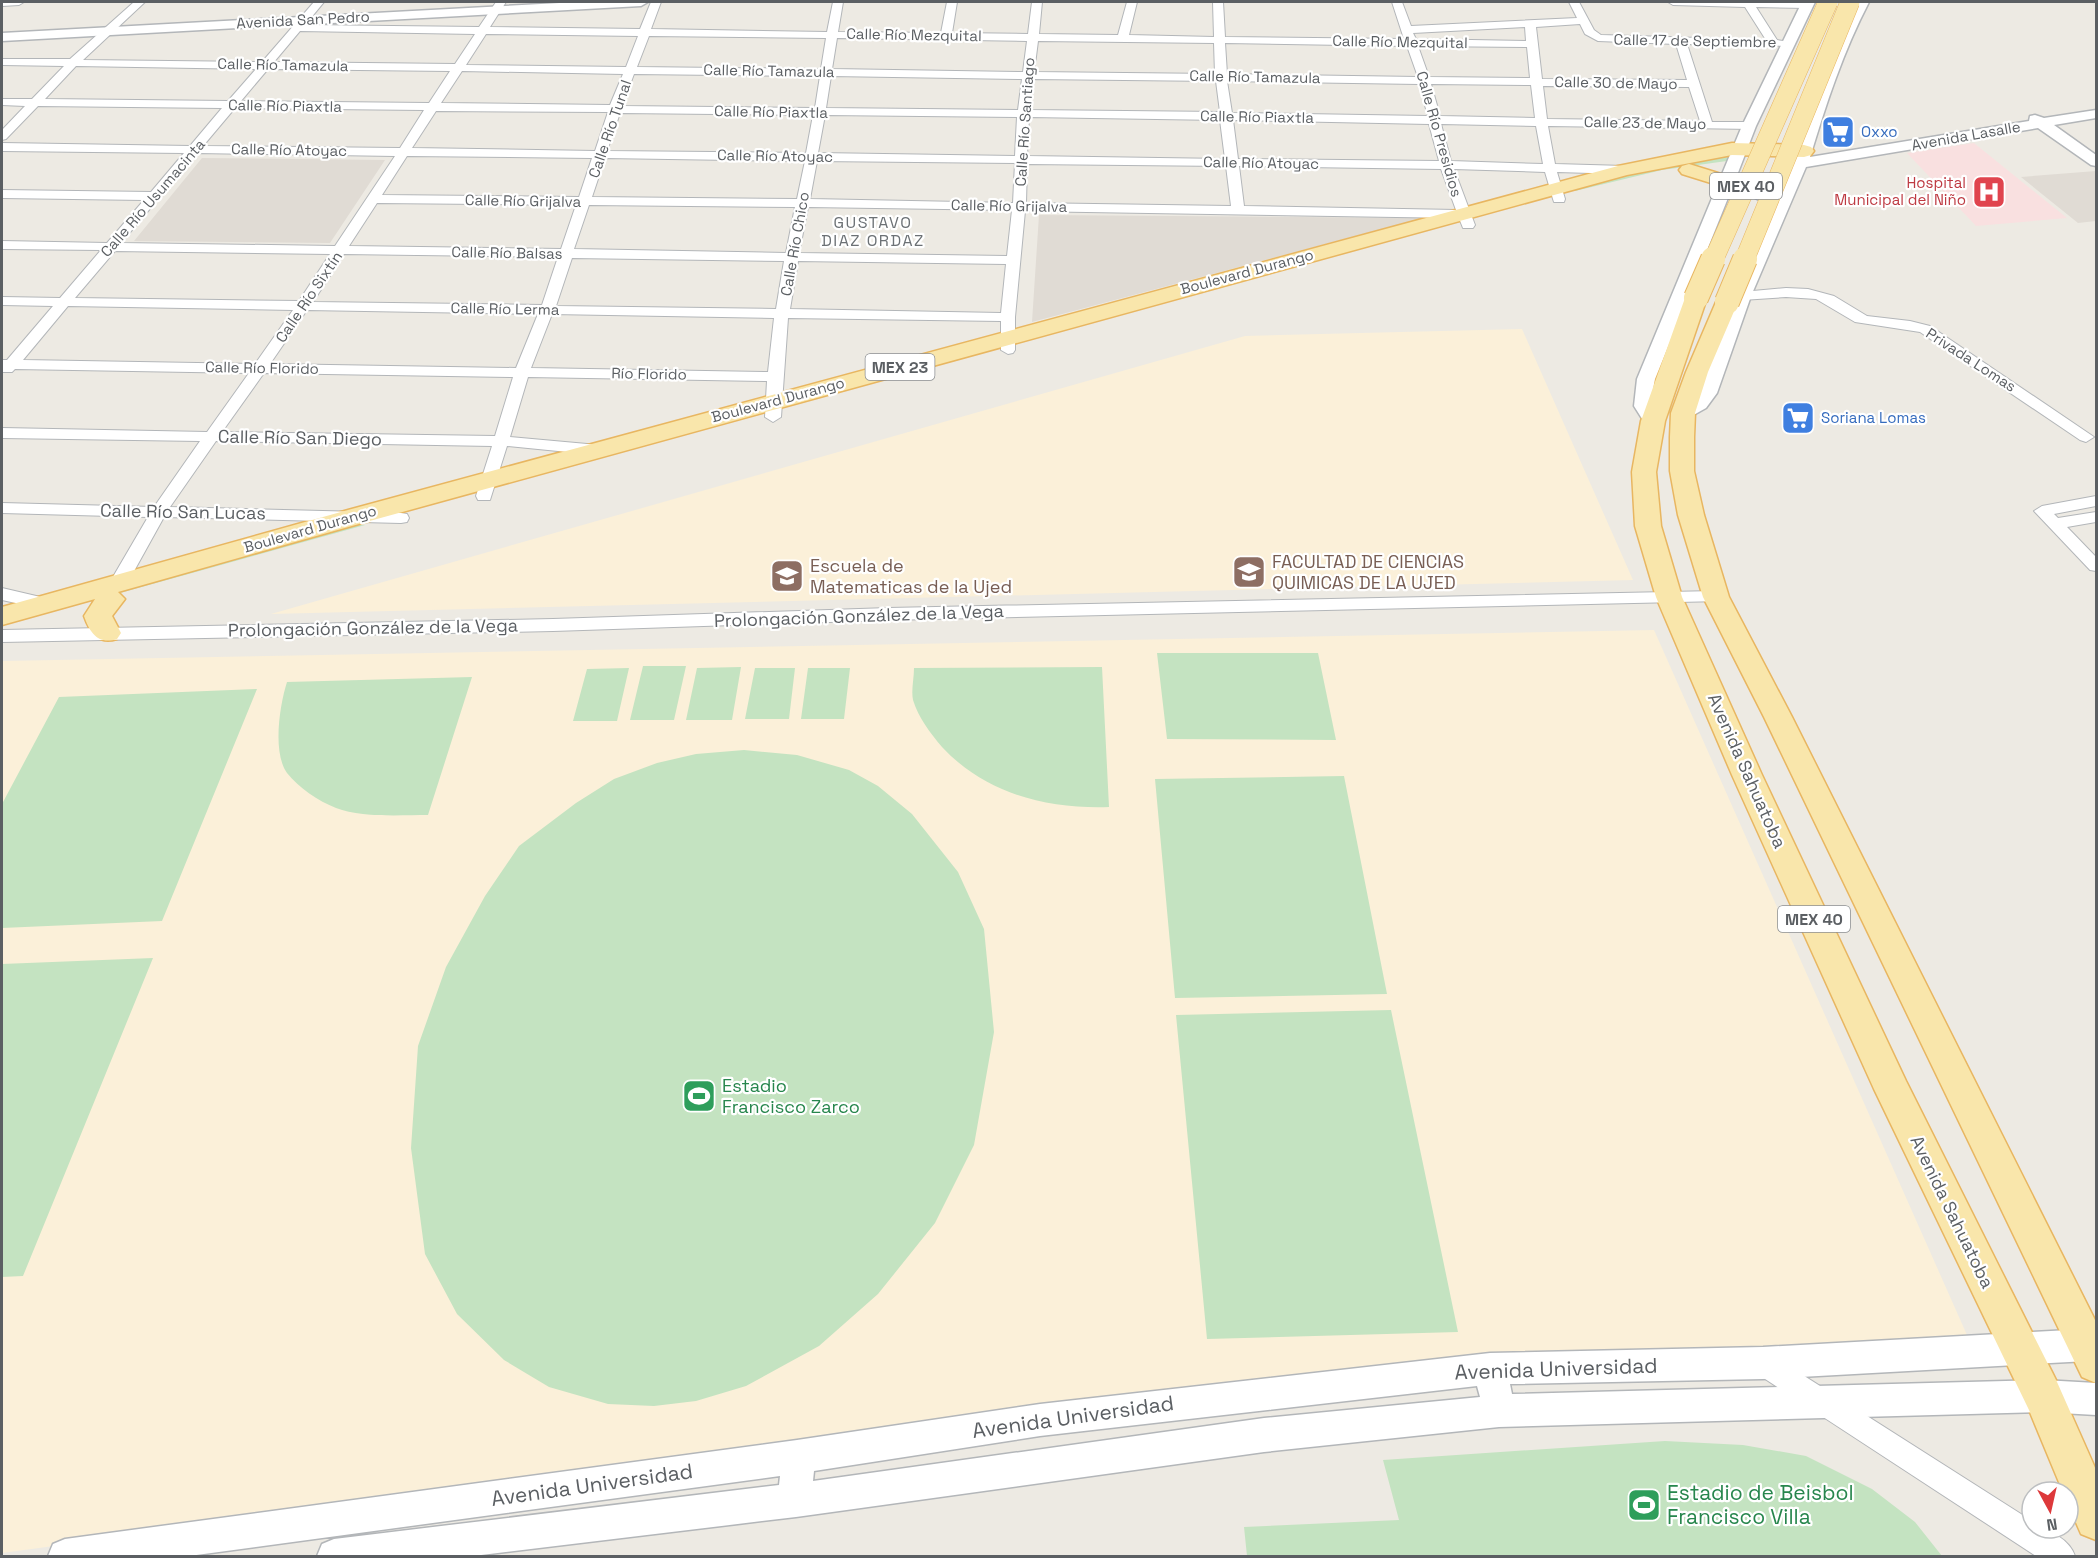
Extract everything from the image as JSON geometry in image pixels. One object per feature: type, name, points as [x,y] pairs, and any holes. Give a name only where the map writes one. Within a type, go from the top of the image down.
[{"type":"main road","name":"Avenida Sahuatoba","points":[[1828,2],[1712,297],[1668,417],[1644,472],[1648,526],[1669,597],[1747,775],[1887,1078],[2043,1396],[2097,1519]]},
{"type":"main road","name":"Avenida Sahuatoba","points":[[1712,297],[1850,2]]},
{"type":"main road","name":"Boulevard Durango","points":[[1555,185],[1610,184],[1689,170],[1737,158],[1804,149]]},
{"type":"main road","name":"Boulevard Durango","points":[[2,631],[116,590],[357,516],[486,488],[773,409],[1008,335],[1466,219],[1555,185],[1707,153],[1737,158]]},
{"type":"main road","name":"Boulevard Durango","points":[[2,616],[43,603],[116,590],[401,518],[598,450],[773,409]]},
{"type":"main road","name":"Avenida Sahuatoba","points":[[1668,417],[1682,471],[1690,515],[1716,597],[1778,717],[2092,1354]]},
{"type":"main road","points":[[107,633],[100,626],[98,616],[102,607],[116,590]]},
{"type":"street","points":[[2,3],[19,2]]},
{"type":"street","points":[[2,136],[74,62],[140,2]]},
{"type":"street","name":"Calle Río Usumacinta","points":[[2,376],[7,364],[156,196],[264,64],[319,2]]},
{"type":"street","name":"Avenida San Pedro","points":[[2,37],[109,30],[300,24],[498,5],[641,2]]},
{"type":"street","name":"Calle Río Tunal","points":[[486,488],[522,372],[548,310],[615,109],[656,2]]},
{"type":"street","name":"Calle Río Chico","points":[[773,409],[783,312],[838,2]]},
{"type":"street","points":[[946,36],[952,2]]},
{"type":"street","name":"Calle Río Santiago","points":[[1008,335],[1019,207],[1023,115],[1037,2]]},
{"type":"street","points":[[1123,38],[1132,2]]},
{"type":"street","points":[[1218,2],[1221,76],[1238,211]]},
{"type":"street","name":"Calle Río Presidios","points":[[1396,2],[1424,79],[1446,165],[1466,219]]},
{"type":"street","points":[[1409,37],[1583,21],[1574,2]]},
{"type":"street","points":[[1673,2],[1747,2],[1805,6],[1834,21],[1853,21]]},
{"type":"street","points":[[1747,2],[1779,43]]},
{"type":"street","points":[[1712,297],[1781,206],[1804,149],[1822,93],[1862,2]]},
{"type":"street","name":"Calle Río Sixtín","points":[[116,590],[159,511],[303,306],[406,152],[498,5]]},
{"type":"street","points":[[1668,417],[1700,404],[1708,393],[1712,297],[1737,158],[1779,43],[1805,6]]},
{"type":"street","name":"Calle 17 de Septiembre","points":[[1583,21],[1592,35],[1604,39],[1779,43]]},
{"type":"street","name":"Calle Río Mezquital","points":[[300,24],[483,32],[1220,39],[1409,37],[1532,44]]},
{"type":"street","points":[[1530,25],[1541,121],[1555,185]]},
{"type":"street","points":[[1680,40],[1707,124]]},
{"type":"street","name":"Calle Río Tamazula","points":[[2,62],[1537,81]]},
{"type":"street","name":"Calle 30 de Mayo","points":[[1537,81],[1694,84]]},
{"type":"street","name":"Calle Río Piaxtla","points":[[2,102],[1541,121]]},
{"type":"street","name":"Avenida Lasalle","points":[[1804,149],[1951,138],[2097,105]]},
{"type":"street","name":"Avenida Lasalle","points":[[1804,149],[1938,130],[2097,114]]},
{"type":"street","points":[[2036,119],[2097,162]]},
{"type":"street","name":"Calle 23 de Mayo","points":[[1541,121],[1707,124],[1737,158]]},
{"type":"street","points":[[1938,130],[1951,138]]},
{"type":"street","points":[[1737,158],[1779,134],[1804,149]]},
{"type":"street","name":"Calle Río Atoyac","points":[[2,147],[1446,165],[1555,185]]},
{"type":"street","points":[[1737,158],[1743,189],[1763,194],[1781,206]]},
{"type":"street","points":[[2,194],[156,196]]},
{"type":"street","name":"Calle Río Grijalva","points":[[374,199],[802,203],[1238,211],[1466,219]]},
{"type":"street","name":"Calle Río Balsas","points":[[2,245],[1013,260]]},
{"type":"street","name":"Privada Lomas","points":[[1712,297],[1782,293],[1816,294],[1835,302],[1864,320],[1905,323],[1925,329],[2086,437]]},
{"type":"street","name":"Calle Río Lerma","points":[[2,301],[783,312],[1008,335]]},
{"type":"street","name":"Calle Río Florido","points":[[7,364],[522,372]]},
{"type":"street","name":"Río Florido","points":[[522,372],[775,377]]},
{"type":"street","name":"Calle Río San Diego","points":[[2,433],[500,441],[598,450]]},
{"type":"street","points":[[2097,501],[2043,511],[2097,566]]},
{"type":"street","name":"Calle Río San Lucas","points":[[2,508],[401,518]]},
{"type":"street","points":[[2054,524],[2097,517]]},
{"type":"street","points":[[2,594],[43,603]]},
{"type":"street","name":"Prolongación González de la Vega","points":[[2,636],[541,625],[888,614],[1716,597]]},
{"type":"street","name":"Avenida Universidad","points":[[64,1557],[797,1456],[1040,1420],[1490,1369],[1763,1362],[2020,1349],[2092,1354]]},
{"type":"street","points":[[1763,1362],[2061,1557]]},
{"type":"street","points":[[1490,1369],[1499,1411]]},
{"type":"street","name":"Avenida Universidad","points":[[334,1557],[796,1500],[1264,1435],[1499,1411],[2043,1396],[2097,1399]]},
{"type":"street","points":[[796,1500],[797,1456]]},
{"type":"shaded area","name":"Hospital Municipal del Niño","points":[[1974,143],[2067,218],[1976,226],[1907,153]]},
{"type":"shaded area","points":[[202,158],[385,160],[330,243],[134,241]]},
{"type":"shaded area","points":[[2096,171],[2096,221],[2078,223],[2021,177]]},
{"type":"shaded area","points":[[1039,215],[1423,218],[1032,322]]},
{"type":"shaded area","points":[[1522,329],[1633,580],[271,614],[1245,336]]},
{"type":"shaded area","points":[[1654,630],[1971,1344],[1458,1356],[2,1553],[2,661]]},
{"type":"green space","points":[[1726,155],[1733,156],[1734,160],[1662,170],[1575,191],[1568,189],[1670,164]]},
{"type":"green space","points":[[357,524],[365,525],[12,623],[7,622]]},
{"type":"green space","points":[[1157,653],[1318,653],[1336,740],[1167,739]]},
{"type":"green space","points":[[643,666],[686,666],[674,720],[630,720]]},
{"type":"green space","points":[[741,667],[732,720],[686,720],[697,668]]},
{"type":"green space","points":[[1102,667],[1109,807],[1063,805],[1019,795],[998,787],[959,763],[942,747],[921,719],[913,700],[914,668]]},
{"type":"green space","points":[[629,668],[617,721],[573,721],[587,669]]},
{"type":"green space","points":[[755,668],[795,668],[789,719],[745,719]]},
{"type":"green space","points":[[808,668],[850,668],[844,719],[801,719]]},
{"type":"green space","points":[[472,677],[428,815],[369,815],[336,808],[303,789],[292,779],[282,764],[279,728],[287,682]]},
{"type":"green space","points":[[257,689],[162,921],[2,928],[2,804],[59,697]]},
{"type":"green space","name":"Estadio Francisco Zarco","points":[[744,750],[797,755],[849,770],[878,786],[912,814],[958,872],[984,929],[994,1032],[974,1145],[935,1223],[878,1294],[819,1346],[746,1386],[696,1401],[654,1406],[608,1404],[549,1387],[504,1360],[457,1314],[425,1254],[411,1148],[418,1046],[446,967],[485,896],[519,846],[576,803],[614,779],[657,763],[696,754]]},
{"type":"green space","points":[[1344,776],[1387,994],[1175,998],[1155,779]]},
{"type":"green space","points":[[153,958],[23,1276],[2,1277],[2,964]]},
{"type":"green space","points":[[1391,1010],[1458,1332],[1207,1339],[1176,1015]]},
{"type":"green space","name":"Estadio de Beisbol Francisco Villa","points":[[1665,1441],[1743,1445],[1806,1456],[1872,1489],[1915,1522],[1942,1556],[1247,1556],[1244,1527],[1399,1520],[1383,1460]]},
{"type":"place","name":"Oxxo","points":[[1838,132]]},
{"type":"place","name":"Hospital Municipal del Niño","points":[[1989,192]]},
{"type":"place","name":"Soriana Lomas","points":[[1798,418]]},
{"type":"place","name":"FACULTAD DE CIENCIAS QUIMICAS DE LA UJED","points":[[1249,572]]},
{"type":"place","name":"Escuela de Matematicas de la Ujed","points":[[787,576]]},
{"type":"place","name":"Estadio Francisco Zarco","points":[[699,1096]]},
{"type":"place","name":"Estadio de Beisbol Francisco Villa","points":[[1644,1505]]},
{"type":"district","name":"GUSTAVO DIAZ ORDAZ","points":[[873,231]]}]
